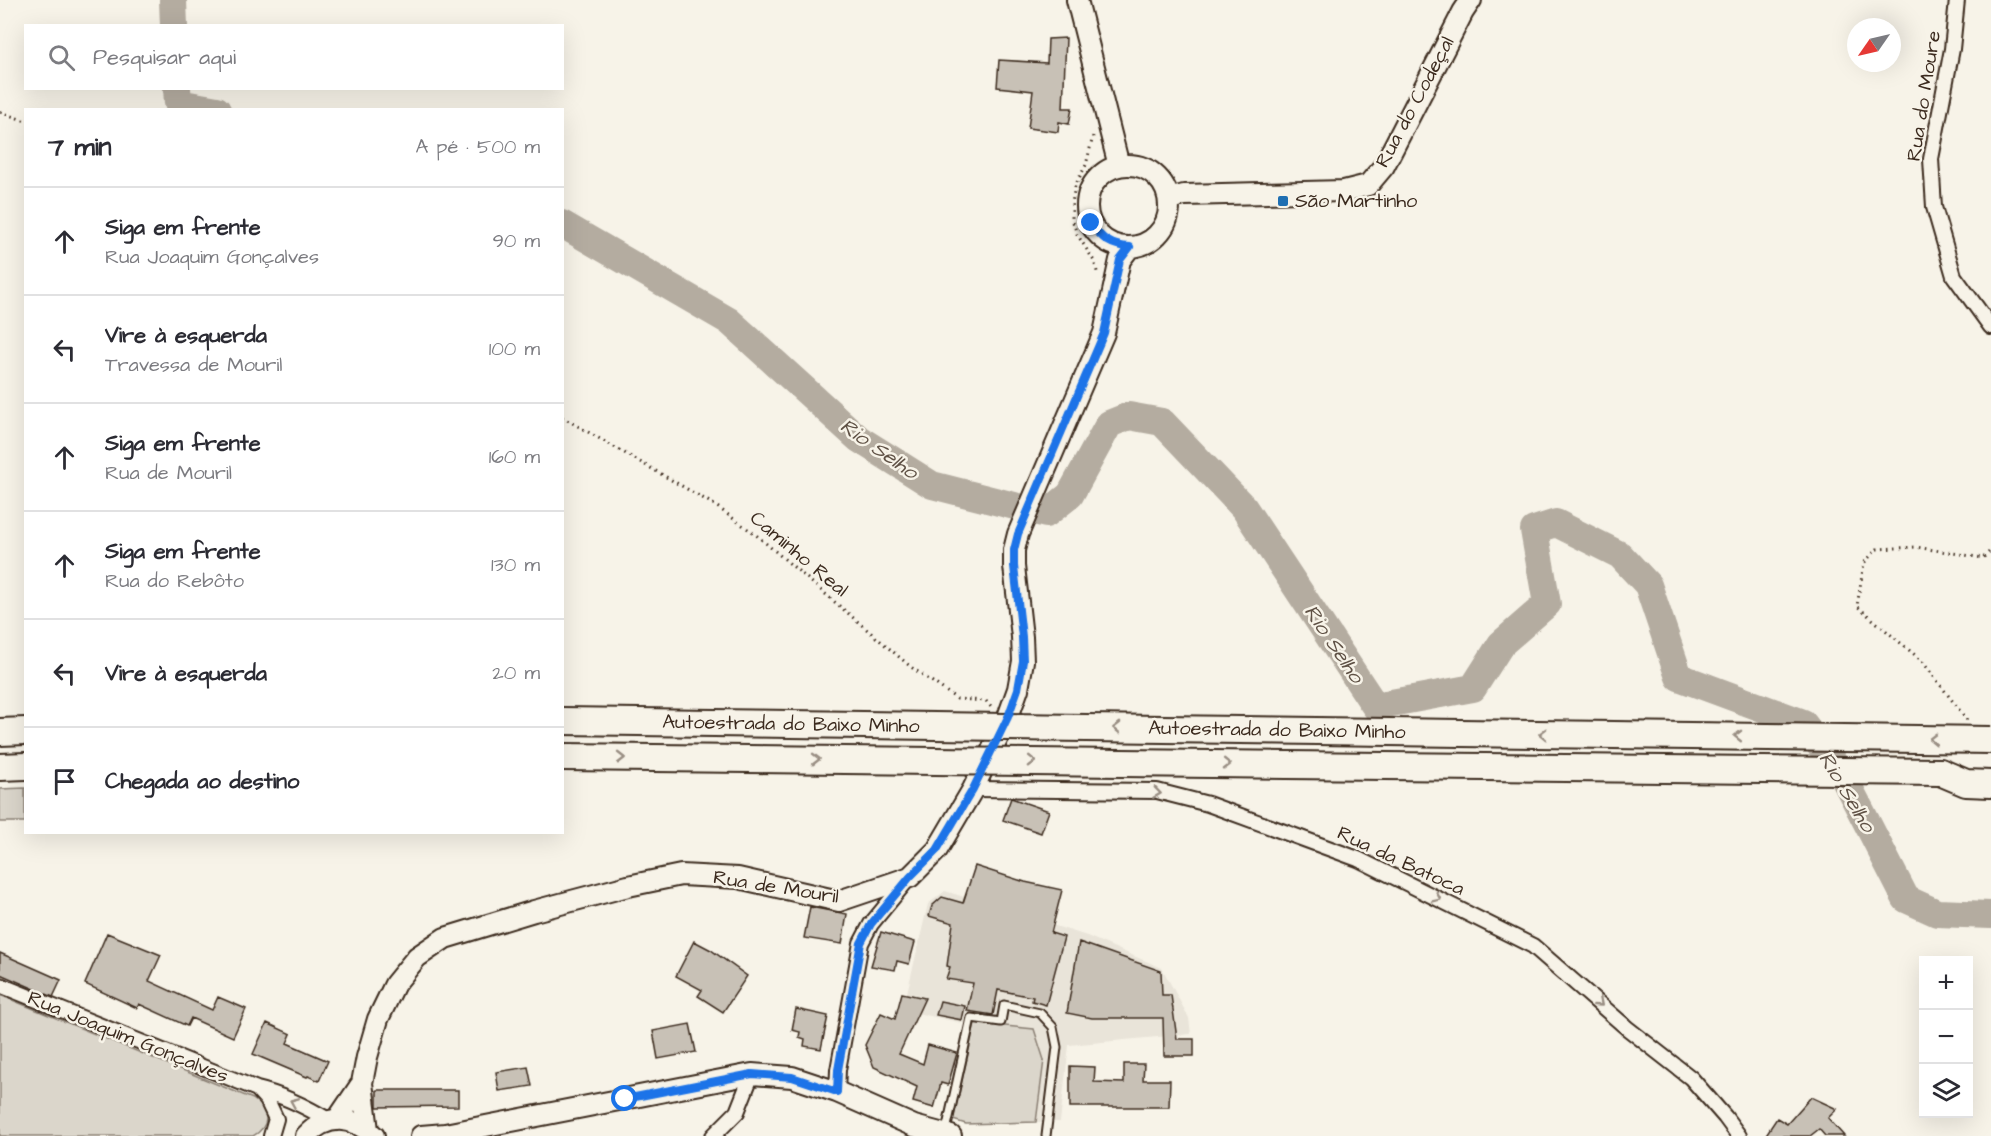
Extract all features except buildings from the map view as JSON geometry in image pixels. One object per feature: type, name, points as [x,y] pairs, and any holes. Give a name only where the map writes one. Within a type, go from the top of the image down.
[{"type":"highway","name":"Autoestrada do Baixo Minho","points":[[564,721],[1991,740]]},
{"type":"highway","points":[[0,732],[24,730]]},
{"type":"highway","name":"Autoestrada do Baixo Minho","points":[[564,757],[1991,772]]},
{"type":"highway","points":[[0,768],[24,766]]},
{"type":"highway","name":"Autoestrada do Baixo Minho","points":[[1940,772],[1966,783],[1991,784]]},
{"type":"street","points":[[1077,0],[1119,166]]},
{"type":"street","name":"Rua do Codeçal","points":[[1168,199],[1184,195],[1344,191],[1368,185],[1384,166],[1471,0]]},
{"type":"street","name":"Rua do Moure","points":[[1957,0],[1952,49],[1931,159],[1934,207],[1954,276],[1991,327]]},
{"type":"street","points":[[1132,165],[1156,176],[1164,186],[1168,199],[1169,213],[1164,226],[1155,237],[1144,244],[1130,247],[1118,246],[1107,241],[1091,223],[1088,212],[1088,200],[1098,178],[1119,166],[1132,165]]},
{"type":"street","name":"Rua de Mouril","points":[[374,1134],[362,1083],[378,1019],[394,984],[417,957],[445,938],[534,911],[628,886],[681,875],[738,878],[839,901],[910,877],[937,850],[973,789],[1008,717],[1018,689],[1023,661],[1014,566],[1014,550],[1018,534],[1104,333],[1120,260],[1130,247]]},
{"type":"street","name":"Rua da Batoca","points":[[973,789],[1157,791],[1208,804],[1358,859],[1533,946],[1627,1028],[1691,1078],[1739,1136]]},
{"type":"street","points":[[837,1092],[838,1070],[861,943],[871,924],[910,877]]},
{"type":"street","name":"Rua Joaquim Gonçalves","points":[[0,985],[334,1120]]},
{"type":"street","points":[[713,1136],[736,1112],[752,1074]]},
{"type":"street","points":[[421,1136],[443,1135],[752,1074],[792,1077],[837,1092],[914,1126],[948,1135]]},
{"type":"street","name":"Rua de Mouril","points":[[334,1120],[362,1083]]},
{"type":"street","points":[[256,1089],[267,1101],[276,1119],[271,1136]]},
{"type":"street","points":[[304,1135],[334,1120],[352,1121],[374,1134]]},
{"type":"lane","points":[[948,1135],[971,1018],[1001,1022],[1004,1005],[1040,1013],[1053,1027],[1057,1047],[1046,1136]]},
{"type":"path","points":[[0,112],[24,120]]},
{"type":"path","points":[[1093,128],[1086,165],[1075,186],[1072,219],[1077,234],[1094,261],[1099,280]]},
{"type":"path","name":"Caminho Real","points":[[564,418],[713,504],[755,534],[878,639],[950,695],[957,699],[986,701],[996,712],[1008,717]]},
{"type":"path","points":[[1962,714],[1922,661],[1857,606],[1864,563],[1877,549],[1916,547],[1983,558],[1991,550]]},
{"type":"shaded area","points":[[24,788],[24,822],[0,822],[0,789]]},
{"type":"shaded area","points":[[945,891],[1087,936],[1162,968],[1189,1018],[1191,1034],[1069,1045],[1060,1122],[1036,1122],[1044,1060],[975,1023],[962,1023],[903,1010],[928,904]]},
{"type":"shaded area","points":[[0,995],[253,1099],[265,1112],[265,1123],[253,1136],[0,1136]]},
{"type":"shaded area","points":[[975,1023],[1034,1029],[1044,1060],[1036,1122],[966,1124],[953,1120]]},
{"type":"waterway","name":"Rio Selho","points":[[173,0],[174,24]]},
{"type":"waterway","name":"Rio Selho","points":[[177,90],[178,103],[206,108]]},
{"type":"waterway","name":"Rio Selho","points":[[564,225],[729,321],[859,439],[932,485],[1046,514],[1070,495],[1109,424],[1129,416],[1162,422],[1244,508],[1375,706],[1473,688],[1501,644],[1547,604],[1534,530],[1556,523],[1620,555],[1648,585],[1679,677],[1803,723],[1842,774],[1906,899],[1937,913],[1991,915]]},
{"type":"place","name":"São Martinho","points":[[1283,201]]},
{"type":"route","points":[[625,1099],[752,1074],[792,1077],[837,1092],[838,1070],[861,943],[871,924],[910,877],[937,850],[973,789],[1008,717],[1018,689],[1023,661],[1014,566],[1014,550],[1018,534],[1104,333],[1120,260],[1130,247],[1118,246],[1107,241],[1091,223]]}]
